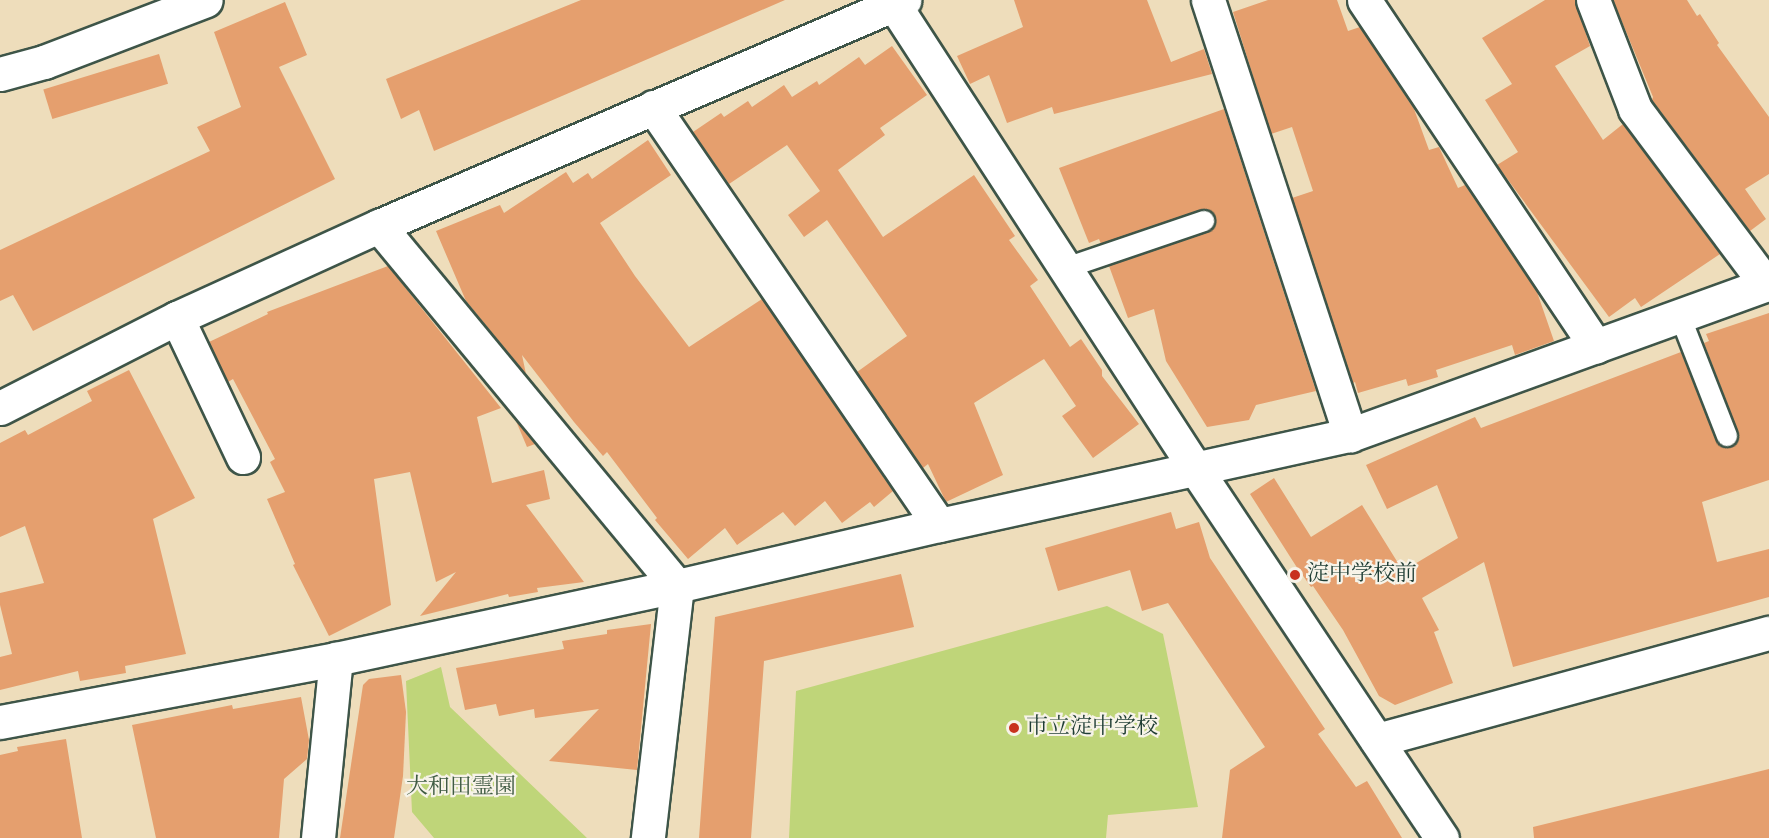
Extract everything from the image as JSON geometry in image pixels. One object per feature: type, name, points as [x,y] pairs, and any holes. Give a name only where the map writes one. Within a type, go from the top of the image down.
[{"type":"street","points":[[0,74],[44,62],[206,0]]},
{"type":"street","points":[[1208,0],[1350,435]]},
{"type":"street","points":[[1364,0],[1596,347]]},
{"type":"street","points":[[0,722],[336,659],[677,586],[939,525],[1350,435],[1767,283],[1635,109],[1593,0]]},
{"type":"street","points":[[0,408],[177,318],[379,226],[896,1],[1195,468],[1442,838]]},
{"type":"street","points":[[654,107],[939,525]]},
{"type":"street","points":[[379,226],[677,586],[648,838]]},
{"type":"street","points":[[177,318],[243,456]]},
{"type":"street","points":[[1377,740],[1769,633]]},
{"type":"street","points":[[318,838],[336,659]]},
{"type":"lane","points":[[1066,268],[1204,221]]},
{"type":"lane","points":[[1680,316],[1727,436]]},
{"type":"green space","points":[[1107,606],[1163,634],[1198,807],[1108,815],[1106,838],[789,838],[796,691]]},
{"type":"green space","name":"大和田霊園","points":[[441,667],[450,707],[587,838],[434,838],[412,812],[406,681]]},
{"type":"building","points":[[581,0],[785,0],[434,151],[419,110],[401,119],[386,79]]},
{"type":"building","points":[[1014,0],[1147,0],[1171,62],[1204,49],[1212,74],[1054,114],[1052,107],[1007,123],[989,75],[970,84],[957,56],[1023,27]]},
{"type":"building","points":[[1268,0],[1337,0],[1348,31],[1360,27],[1414,109],[1429,150],[1439,147],[1458,188],[1465,185],[1537,292],[1554,341],[1515,355],[1512,345],[1436,370],[1438,377],[1408,386],[1406,379],[1358,393],[1292,198],[1313,191],[1292,127],[1271,134],[1233,12]]},
{"type":"building","points":[[1545,0],[1575,0],[1590,46],[1555,66],[1603,140],[1623,124],[1720,254],[1641,307],[1635,298],[1609,317],[1497,165],[1518,152],[1485,100],[1512,84],[1482,38]]},
{"type":"building","points":[[1613,0],[1687,0],[1697,16],[1700,14],[1719,43],[1717,45],[1769,117],[1769,174],[1745,189],[1766,219],[1750,231],[1652,100],[1653,97]]},
{"type":"building","points":[[285,2],[307,55],[279,67],[335,179],[33,331],[13,295],[0,301],[0,250],[210,151],[197,127],[241,107],[214,32]]},
{"type":"building","points":[[892,46],[927,95],[880,128],[885,135],[838,170],[883,237],[974,175],[1015,236],[1009,240],[1038,280],[1030,286],[1070,347],[1081,339],[1102,370],[1102,376],[1139,424],[1093,458],[1062,416],[1076,406],[1044,359],[974,403],[1003,475],[946,502],[928,464],[923,468],[857,372],[907,336],[827,220],[804,237],[788,215],[820,191],[787,145],[729,184],[693,132],[721,113],[724,117],[748,101],[752,107],[784,85],[792,97],[817,81],[819,85],[859,57],[865,65]]},
{"type":"building","points":[[159,54],[168,84],[52,119],[43,89]]},
{"type":"building","points":[[1224,109],[1316,391],[1256,405],[1249,420],[1207,427],[1166,361],[1154,309],[1128,318],[1109,266],[1208,232],[1216,224],[1215,217],[1207,209],[1201,210],[1101,244],[1099,239],[1089,243],[1059,168]]},
{"type":"building","points":[[648,140],[671,175],[600,223],[635,276],[689,347],[762,299],[893,491],[874,507],[870,502],[842,523],[825,501],[795,526],[783,512],[737,545],[725,528],[688,559],[655,520],[657,518],[607,452],[603,456],[522,355],[526,374],[466,301],[436,231],[500,205],[504,213],[566,172],[573,183],[588,173],[592,179]]},
{"type":"building","points":[[388,266],[501,408],[477,417],[492,483],[544,470],[550,499],[526,505],[584,582],[537,588],[538,592],[509,597],[508,594],[420,616],[456,572],[436,582],[410,472],[374,479],[391,605],[329,636],[293,565],[295,564],[267,499],[285,492],[270,462],[275,459],[233,379],[228,382],[209,342],[268,314],[267,312]]},
{"type":"building","points":[[1769,313],[1769,480],[1702,502],[1717,562],[1769,549],[1769,597],[1513,667],[1484,562],[1422,598],[1439,630],[1434,632],[1453,683],[1395,705],[1379,696],[1343,630],[1313,586],[1311,587],[1296,566],[1250,494],[1274,478],[1311,537],[1362,505],[1403,571],[1458,538],[1437,485],[1387,509],[1366,465],[1475,417],[1481,428],[1681,352],[1716,440],[1720,446],[1731,447],[1737,443],[1738,432],[1704,343],[1709,341],[1706,334]]},
{"type":"building","points":[[129,370],[195,498],[153,519],[186,654],[125,666],[126,673],[80,681],[78,671],[0,690],[0,657],[12,654],[0,605],[0,593],[44,583],[25,526],[0,537],[0,443],[25,430],[28,435],[92,401],[87,391]]},
{"type":"building","points":[[516,421],[535,444],[527,447]]},
{"type":"building","points":[[1171,512],[1176,529],[1199,522],[1210,558],[1325,729],[1318,734],[1356,787],[1367,781],[1402,838],[1222,838],[1230,770],[1265,747],[1168,603],[1142,611],[1130,570],[1058,591],[1045,548]]},
{"type":"building","points":[[901,574],[914,627],[764,661],[751,838],[699,838],[715,617]]},
{"type":"building","points":[[651,624],[637,770],[549,761],[599,709],[535,718],[534,709],[499,716],[496,704],[465,710],[456,668],[564,649],[562,641],[607,634],[607,630]]},
{"type":"building","points":[[401,675],[406,712],[403,776],[394,838],[340,838],[363,685],[369,679]]},
{"type":"building","points":[[301,697],[309,740],[307,759],[284,779],[279,838],[156,838],[132,725],[232,705],[233,709]]},
{"type":"building","points":[[66,739],[82,838],[0,838],[0,755],[18,751],[17,747]]},
{"type":"building","points":[[1769,769],[1769,838],[1534,838],[1533,827]]},
{"type":"place","name":"淀中学校前","points":[[1295,575]]},
{"type":"place","name":"市立淀中学校","points":[[1014,728]]}]
